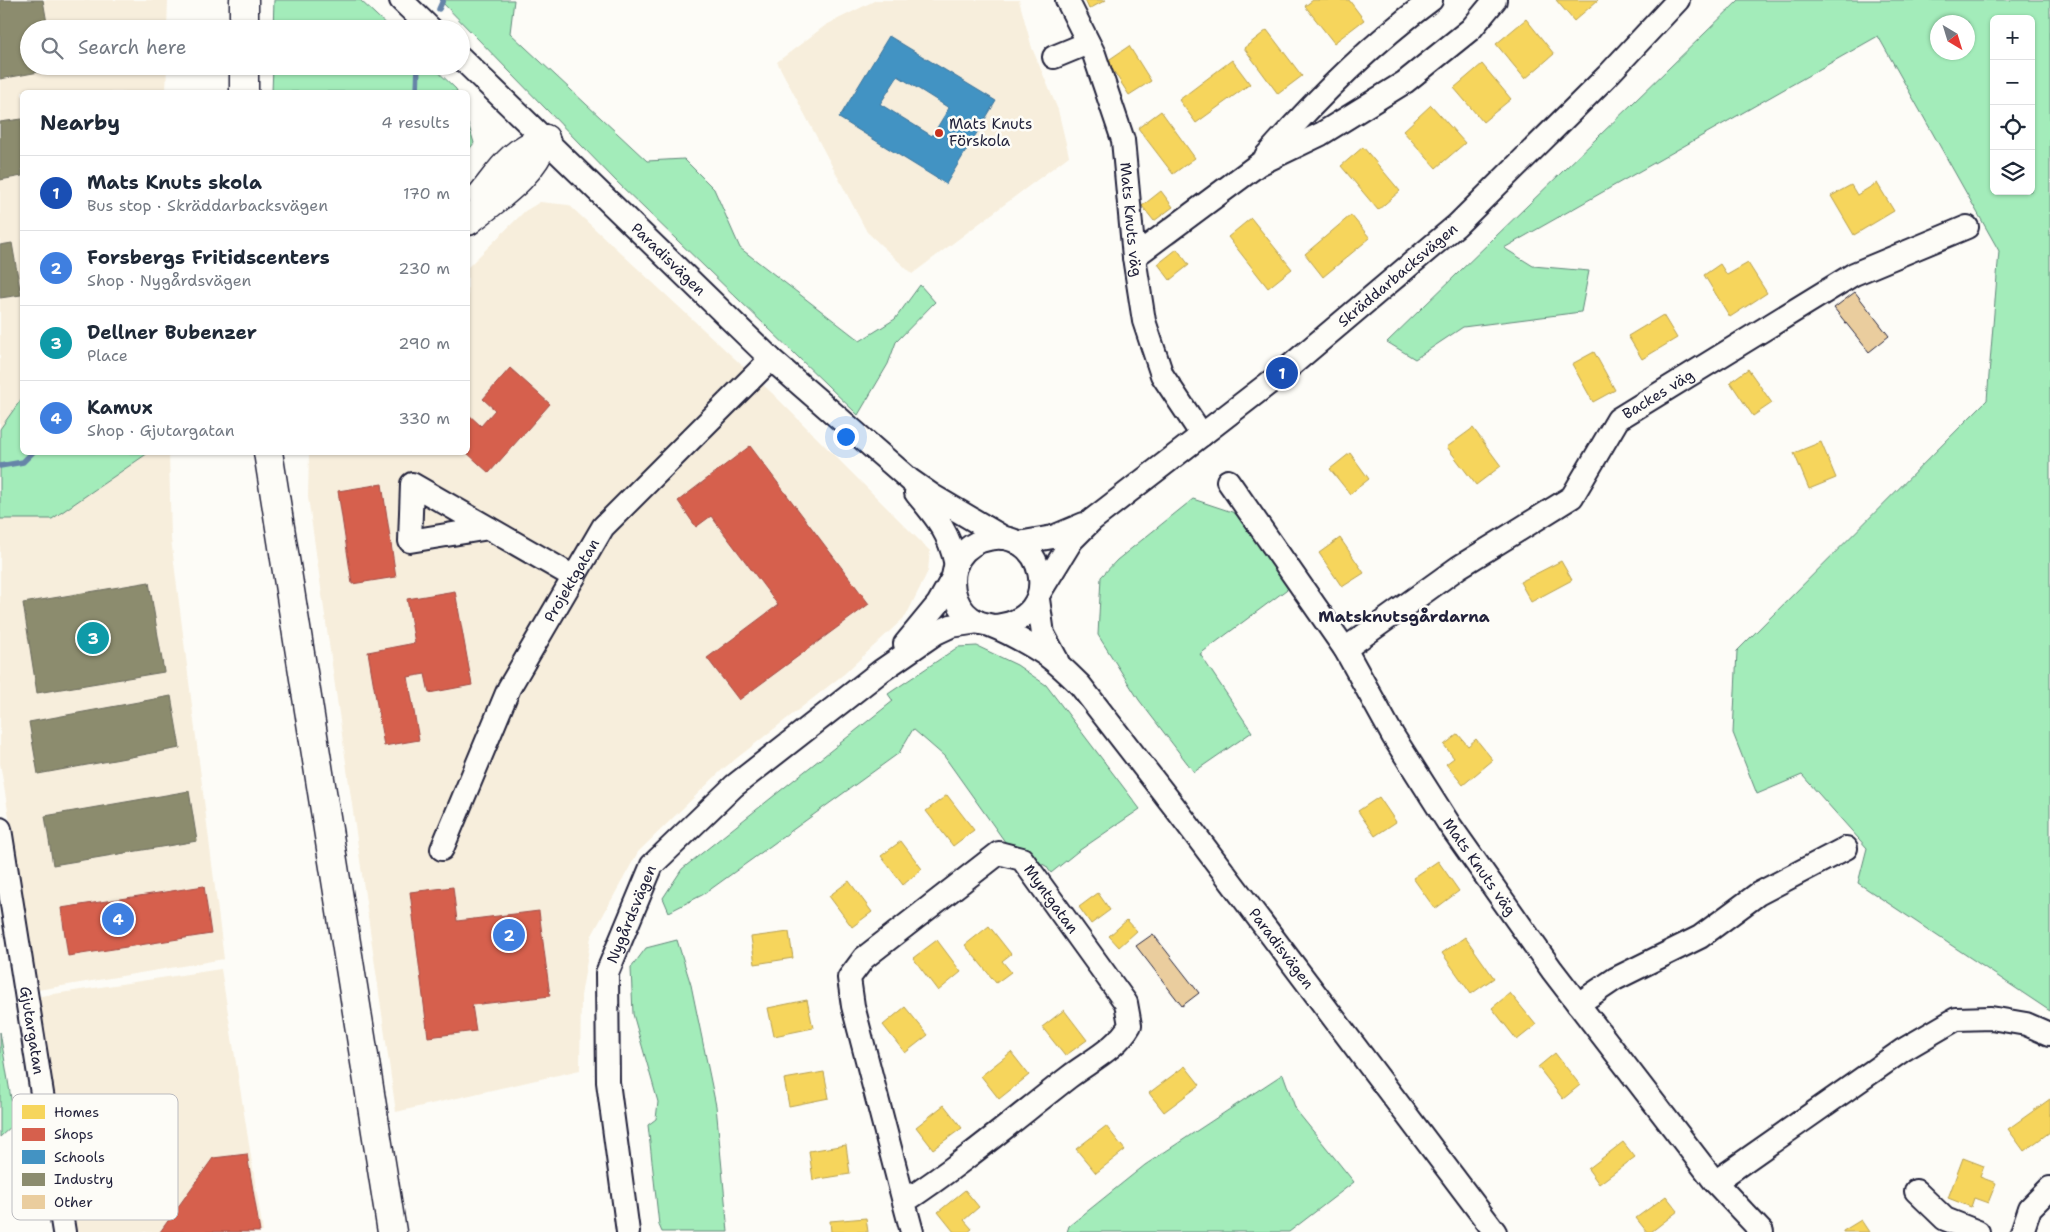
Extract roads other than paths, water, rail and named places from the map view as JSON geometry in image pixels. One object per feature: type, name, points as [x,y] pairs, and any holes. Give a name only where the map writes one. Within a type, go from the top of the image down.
[{"type":"highway","points":[[231,0],[231,20]]},
{"type":"highway","points":[[244,0],[244,20]]},
{"type":"highway","points":[[231,75],[231,90]]},
{"type":"highway","points":[[244,75],[244,90]]},
{"type":"highway","points":[[470,210],[511,158],[529,146],[545,139]]},
{"type":"highway","points":[[470,219],[526,174],[540,155],[545,139]]},
{"type":"highway","points":[[250,455],[312,853],[374,1232]]},
{"type":"highway","points":[[273,461],[392,1232]]},
{"type":"street","points":[[401,0],[422,20]]},
{"type":"street","name":"Mats Knuts väg","points":[[1067,0],[1094,54],[1123,140],[1134,257],[1144,321],[1162,375],[1202,435]]},
{"type":"street","points":[[1259,164],[1303,114],[1346,71],[1431,0]]},
{"type":"street","points":[[1134,257],[1259,164],[1321,134],[1404,82],[1471,29],[1496,0]]},
{"type":"street","name":"Skräddarbacksvägen","points":[[1039,596],[1072,540],[1092,520],[1282,373],[1457,225],[1607,76],[1678,0]]},
{"type":"street","points":[[1054,57],[1088,43]]},
{"type":"street","name":"Paradisvägen","points":[[470,67],[771,359],[881,456],[933,496],[1011,540]]},
{"type":"street","name":"Backes väg","points":[[1345,650],[1459,567],[1572,497],[1618,418],[1854,274],[1967,227]]},
{"type":"street","name":"Projektgatan","points":[[442,849],[509,688],[604,527],[771,359]]},
{"type":"street","name":"Paradisvägen","points":[[881,456],[934,515],[948,536],[954,572]]},
{"type":"street","name":"Mats Knuts väg","points":[[1228,481],[1345,650],[1393,736],[1449,824],[1578,1004],[1715,1182],[1762,1232]]},
{"type":"street","name":"Skräddarbacksvägen","points":[[1011,540],[1052,538],[1092,520]]},
{"type":"street","points":[[489,528],[574,577]]},
{"type":"street","points":[[989,538],[1011,540],[1030,552],[1038,564],[1041,578],[1039,596],[1030,611],[1020,620],[1006,625],[985,624],[967,615],[959,605],[954,592],[954,572],[964,552],[975,543],[989,538]]},
{"type":"street","name":"Nygårdsvägen","points":[[881,671],[922,626],[938,604],[954,572]]},
{"type":"street","name":"Paradisvägen","points":[[1039,596],[1042,634],[1050,650],[1064,669]]},
{"type":"street","name":"Paradisvägen","points":[[985,624],[1040,651],[1064,669],[1080,685],[1173,804],[1495,1232]]},
{"type":"street","name":"Nygårdsvägen","points":[[628,1232],[608,1082],[607,973],[652,865],[734,786],[914,647],[950,626],[985,624]]},
{"type":"street","name":"Gjutargatan","points":[[0,829],[42,1094]]},
{"type":"street","points":[[1578,1004],[1615,979],[1700,936],[1758,894],[1846,848]]},
{"type":"street","name":"Myntgatan","points":[[904,1202],[934,1182],[1123,1037],[1130,1025],[1126,1003],[1022,859],[999,853],[864,958],[849,978],[852,1006],[904,1202],[912,1232]]},
{"type":"street","points":[[1715,1182],[1903,1050],[1956,1020],[1991,1018],[2026,1024],[2049,1034]]},
{"type":"street","points":[[2022,1232],[2030,1208],[2050,1188]]},
{"type":"street","points":[[1916,1191],[1945,1219],[1978,1232]]},
{"type":"waterway","points":[[439,9],[443,0]]},
{"type":"waterway","points":[[417,90],[418,75]]},
{"type":"waterway","points":[[0,466],[23,462],[30,455]]},
{"type":"place","name":"Mats Knuts Förskola","points":[[939,133]]},
{"type":"place","name":"Mats Knuts skola","points":[[1282,373]]},
{"type":"place","name":"Dellner Bubenzer","points":[[93,638]]},
{"type":"place","name":"Kamux","points":[[118,919]]},
{"type":"place","name":"Forsbergs Fritidscenters","points":[[509,935]]},
{"type":"district","name":"Matsknutsgårdarna","points":[[1404,616]]}]
